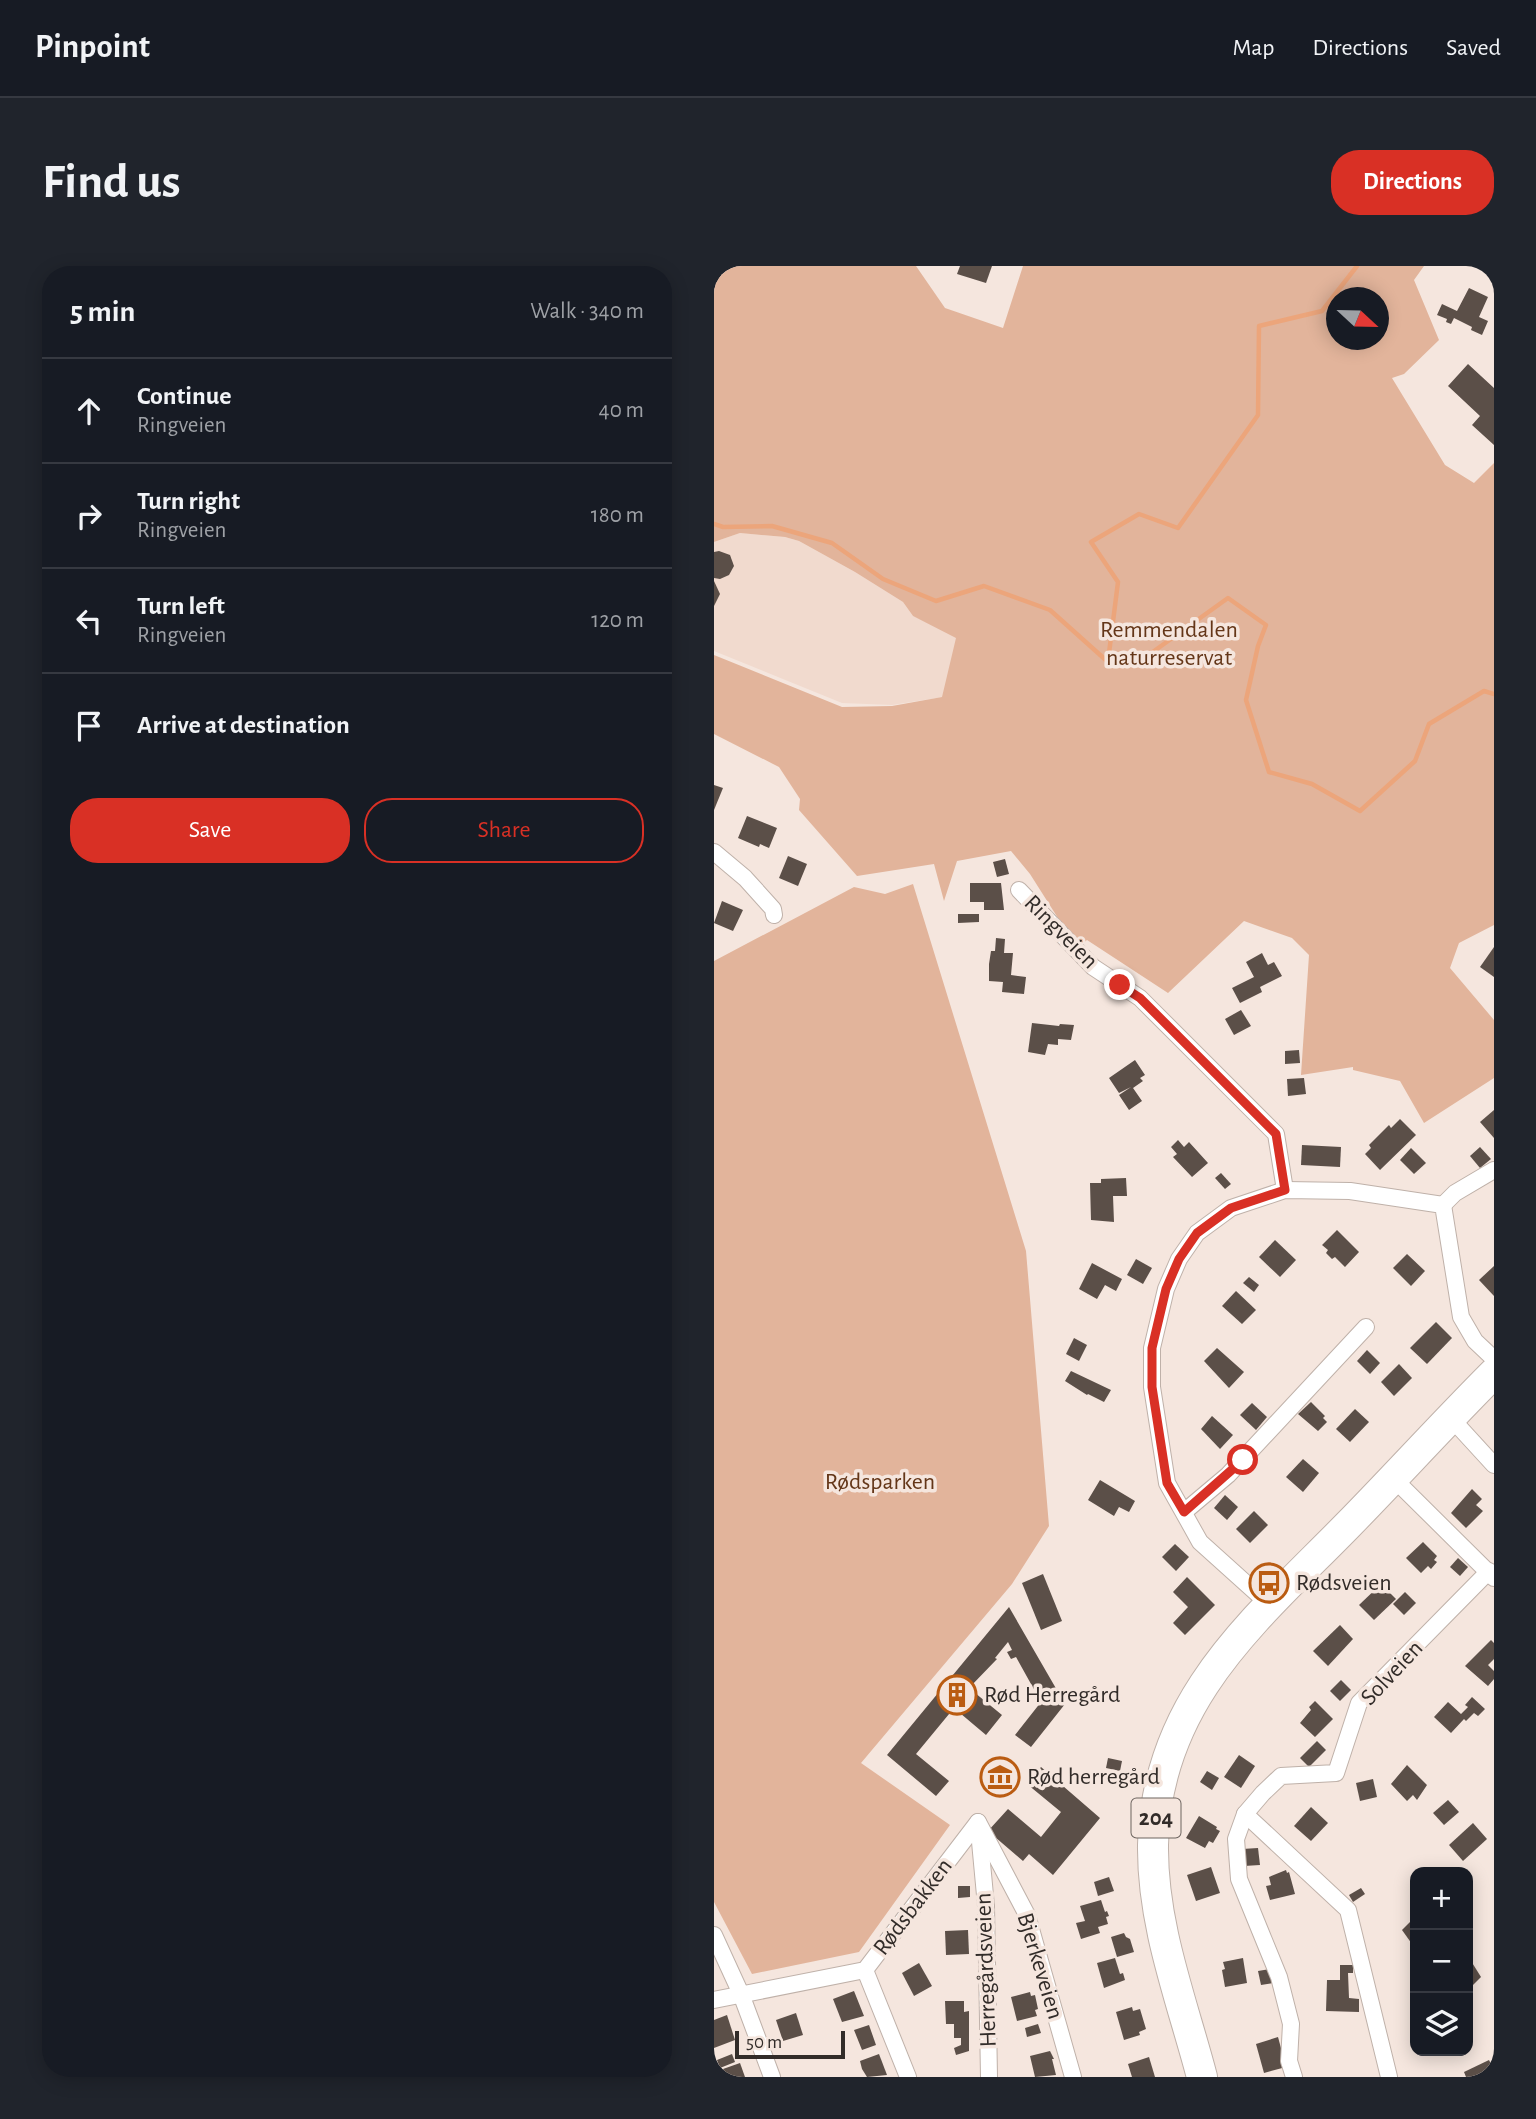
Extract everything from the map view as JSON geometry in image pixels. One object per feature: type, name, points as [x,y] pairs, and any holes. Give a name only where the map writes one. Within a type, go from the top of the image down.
[{"type":"highway","name":"204","points":[[1202,2077],[1167,1952],[1155,1893],[1153,1845],[1167,1760],[1188,1710],[1218,1663],[1270,1605],[1494,1373]]},
{"type":"street","points":[[714,852],[745,877],[773,909],[774,915]]},
{"type":"street","name":"Ringveien","points":[[1019,890],[1093,967],[1140,998],[1276,1134],[1285,1190]]},
{"type":"street","points":[[1443,1205],[1455,1193],[1494,1170]]},
{"type":"street","points":[[1270,1605],[1200,1542],[1167,1483],[1152,1387],[1152,1348],[1166,1289],[1179,1259],[1197,1233],[1231,1208],[1285,1190],[1350,1191],[1443,1205]]},
{"type":"street","points":[[1443,1205],[1461,1317],[1475,1341],[1494,1359]]},
{"type":"street","points":[[1184,1512],[1228,1475],[1366,1327]]},
{"type":"street","points":[[1450,1418],[1494,1465]]},
{"type":"street","points":[[1393,1478],[1492,1574]]},
{"type":"street","name":"Solveien","points":[[1245,1814],[1262,1793],[1281,1776],[1336,1773],[1359,1703],[1492,1574]]},
{"type":"street","points":[[1294,2077],[1289,2060],[1292,2024],[1279,1977],[1239,1879],[1236,1839],[1245,1814],[1348,1910],[1389,2077]]},
{"type":"street","name":"Rødsbakken","points":[[714,2000],[865,1970],[978,1822]]},
{"type":"street","name":"Herregårdsveien","points":[[978,1822],[986,1906],[989,2077]]},
{"type":"street","name":"Bjerkeveien","points":[[978,1822],[1027,1915],[1073,2077]]},
{"type":"street","points":[[714,1934],[741,1994],[772,2077]]},
{"type":"street","points":[[865,1970],[908,2077]]},
{"type":"shaded area","points":[[740,533],[799,541],[903,602],[913,616],[957,637],[943,697],[892,705],[842,703],[714,651],[714,542]]},
{"type":"green space","name":"Remmendalen naturreservat","points":[[714,266],[916,266],[945,308],[1003,328],[1023,266],[1424,266],[1414,280],[1439,340],[1404,374],[1392,378],[1445,465],[1474,483],[1494,463],[1494,925],[1459,943],[1450,968],[1494,1020],[1494,1078],[1424,1123],[1400,1081],[1353,1070],[1353,1067],[1301,1075],[1309,955],[1292,938],[1244,921],[1168,993],[1087,940],[1077,948],[1030,874],[1011,851],[957,861],[944,901],[934,864],[857,876],[799,810],[800,799],[779,767],[714,734],[714,655],[842,707],[892,706],[942,697],[956,638],[913,616],[903,602],[799,541],[740,533],[714,542]]},
{"type":"green space","name":"Rødsparken","points":[[913,884],[1026,1251],[1049,1526],[1012,1584],[861,1763],[950,1825],[859,1952],[752,1974],[714,1902],[714,961],[854,887],[885,894]]},
{"type":"building","points":[[960,266],[992,266],[986,283],[957,274]]},
{"type":"building","points":[[1469,288],[1488,297],[1479,317],[1488,321],[1482,335],[1454,318],[1451,324],[1437,315],[1442,304],[1457,311]]},
{"type":"building","points":[[1468,364],[1494,388],[1494,445],[1472,425],[1480,416],[1448,386]]},
{"type":"building","points":[[714,552],[730,555],[734,566],[729,575],[720,579],[714,578]]},
{"type":"building","points":[[714,581],[720,594],[714,606]]},
{"type":"building","points":[[714,785],[723,788],[714,810]]},
{"type":"building","points":[[747,816],[777,828],[769,848],[760,844],[759,847],[738,838]]},
{"type":"building","points":[[788,856],[807,864],[798,886],[779,878]]},
{"type":"building","points":[[1005,859],[1009,874],[997,877],[993,862]]},
{"type":"building","points":[[970,883],[1001,883],[1004,910],[984,910],[984,902],[970,902]]},
{"type":"building","points":[[722,901],[743,910],[733,931],[714,923]]},
{"type":"building","points":[[958,914],[979,914],[979,922],[958,923]]},
{"type":"building","points":[[996,938],[1005,939],[1004,953],[1013,953],[1011,975],[1026,977],[1024,994],[1002,992],[1003,982],[989,981],[991,951],[995,951]]},
{"type":"building","points":[[1494,947],[1494,977],[1480,967]]},
{"type":"building","points":[[1262,953],[1268,965],[1274,962],[1282,976],[1260,987],[1262,992],[1240,1003],[1232,988],[1254,977],[1246,962]]},
{"type":"building","points":[[1241,1010],[1251,1026],[1234,1035],[1225,1019]]},
{"type":"building","points":[[1032,1023],[1074,1025],[1071,1040],[1058,1039],[1058,1045],[1048,1044],[1045,1055],[1028,1052]]},
{"type":"building","points":[[1299,1050],[1300,1063],[1285,1064],[1285,1051]]},
{"type":"building","points":[[1135,1060],[1145,1075],[1140,1078],[1143,1081],[1133,1088],[1142,1101],[1129,1110],[1119,1095],[1131,1087],[1119,1093],[1109,1078]]},
{"type":"building","points":[[1304,1078],[1306,1094],[1288,1096],[1287,1079]]},
{"type":"building","points":[[1494,1110],[1494,1138],[1480,1122]]},
{"type":"building","points":[[1400,1119],[1416,1135],[1380,1170],[1365,1154],[1371,1148],[1369,1145],[1389,1125],[1391,1128]]},
{"type":"building","points":[[1178,1140],[1184,1147],[1189,1142],[1208,1163],[1192,1177],[1173,1157],[1177,1154],[1171,1147]]},
{"type":"building","points":[[1302,1145],[1341,1147],[1340,1167],[1301,1165]]},
{"type":"building","points":[[1480,1147],[1491,1159],[1480,1168],[1470,1156]]},
{"type":"building","points":[[1411,1148],[1426,1163],[1414,1174],[1400,1160]]},
{"type":"building","points":[[1221,1173],[1231,1184],[1225,1189],[1215,1178]]},
{"type":"building","points":[[1126,1178],[1127,1196],[1113,1196],[1114,1222],[1091,1220],[1090,1183],[1101,1183],[1101,1179]]},
{"type":"building","points":[[1337,1230],[1359,1252],[1345,1267],[1335,1257],[1332,1259],[1322,1245]]},
{"type":"building","points":[[1275,1240],[1296,1260],[1280,1277],[1259,1257]]},
{"type":"building","points":[[1407,1254],[1425,1271],[1411,1286],[1393,1268]]},
{"type":"building","points":[[1136,1259],[1152,1268],[1143,1284],[1127,1275]]},
{"type":"building","points":[[1092,1263],[1122,1279],[1116,1291],[1105,1285],[1097,1299],[1079,1289]]},
{"type":"building","points":[[1494,1266],[1494,1296],[1479,1280]]},
{"type":"building","points":[[1249,1277],[1259,1285],[1254,1292],[1243,1283]]},
{"type":"building","points":[[1236,1291],[1256,1310],[1242,1324],[1222,1306]]},
{"type":"building","points":[[1436,1322],[1452,1338],[1427,1364],[1410,1348]]},
{"type":"building","points":[[1074,1338],[1087,1345],[1079,1361],[1066,1354]]},
{"type":"building","points":[[1217,1348],[1244,1372],[1229,1388],[1204,1361]]},
{"type":"building","points":[[1367,1350],[1380,1363],[1370,1374],[1357,1361]]},
{"type":"building","points":[[1399,1364],[1412,1378],[1394,1396],[1381,1382]]},
{"type":"building","points":[[1071,1371],[1111,1390],[1104,1402],[1065,1381]]},
{"type":"building","points":[[1311,1402],[1325,1416],[1323,1418],[1327,1422],[1318,1431],[1298,1414]]},
{"type":"building","points":[[1252,1403],[1267,1417],[1256,1430],[1240,1415]]},
{"type":"building","points":[[1355,1409],[1369,1422],[1350,1442],[1336,1429]]},
{"type":"building","points":[[1212,1416],[1233,1435],[1220,1449],[1201,1429]]},
{"type":"building","points":[[1303,1459],[1319,1473],[1303,1492],[1286,1477]]},
{"type":"building","points":[[1100,1480],[1135,1501],[1129,1512],[1119,1507],[1114,1516],[1088,1500]]},
{"type":"building","points":[[1472,1489],[1482,1499],[1476,1505],[1483,1511],[1466,1528],[1451,1513]]},
{"type":"building","points":[[1225,1495],[1238,1507],[1227,1520],[1214,1508]]},
{"type":"building","points":[[1254,1511],[1268,1525],[1250,1543],[1236,1529]]},
{"type":"building","points":[[1423,1542],[1437,1556],[1434,1560],[1437,1562],[1431,1569],[1428,1566],[1421,1573],[1406,1558]]},
{"type":"building","points":[[1175,1544],[1189,1557],[1176,1571],[1162,1557]]},
{"type":"building","points":[[1458,1558],[1468,1567],[1460,1576],[1450,1567]]},
{"type":"building","points":[[1043,1574],[1062,1621],[1041,1630],[1022,1583]]},
{"type":"building","points":[[1187,1577],[1215,1605],[1185,1635],[1173,1623],[1188,1607],[1173,1592]]},
{"type":"building","points":[[1381,1584],[1396,1599],[1374,1620],[1359,1605]]},
{"type":"building","points":[[1405,1592],[1416,1603],[1404,1615],[1393,1604]]},
{"type":"building","name":"Rød Herregård","points":[[1009,1607],[1065,1704],[1031,1747],[1015,1735],[1041,1702],[1016,1657],[1011,1659],[1007,1652],[1012,1650],[1008,1642],[995,1658],[997,1659],[969,1688],[1002,1715],[986,1735],[954,1708],[916,1754],[949,1781],[936,1796],[887,1755]]},
{"type":"building","points":[[1340,1625],[1353,1639],[1328,1666],[1313,1651]]},
{"type":"building","points":[[1491,1640],[1494,1643],[1494,1659],[1488,1665],[1494,1671],[1494,1679],[1488,1686],[1465,1666]]},
{"type":"building","points":[[1341,1680],[1351,1690],[1340,1701],[1330,1691]]},
{"type":"building","points":[[1472,1697],[1485,1709],[1478,1716],[1474,1713],[1466,1721],[1464,1719],[1451,1733],[1434,1717],[1448,1702],[1461,1714]]},
{"type":"building","points":[[1315,1701],[1333,1719],[1315,1737],[1300,1723]]},
{"type":"building","points":[[1317,1741],[1326,1750],[1309,1767],[1300,1758]]},
{"type":"building","points":[[1239,1755],[1255,1766],[1241,1788],[1224,1777]]},
{"type":"building","points":[[1108,1758],[1122,1761],[1120,1771],[1106,1768]]},
{"type":"building","points":[[1407,1765],[1427,1785],[1417,1800],[1413,1795],[1407,1801],[1391,1784]]},
{"type":"building","points":[[1041,1767],[1100,1818],[1053,1875],[1029,1854],[1023,1861],[988,1831],[1008,1809],[1041,1837],[1061,1812],[1027,1784]]},
{"type":"building","points":[[1207,1771],[1219,1778],[1212,1790],[1200,1782]]},
{"type":"building","points":[[1373,1779],[1377,1797],[1360,1801],[1356,1783]]},
{"type":"building","points":[[1448,1800],[1459,1812],[1444,1825],[1433,1813]]},
{"type":"building","points":[[1311,1807],[1328,1823],[1311,1841],[1294,1826]]},
{"type":"building","points":[[1199,1816],[1220,1831],[1213,1843],[1209,1841],[1205,1848],[1186,1838]]},
{"type":"building","points":[[1473,1823],[1487,1839],[1463,1861],[1449,1845]]},
{"type":"building","points":[[1258,1848],[1260,1865],[1244,1866],[1242,1849]]},
{"type":"building","points":[[1211,1867],[1220,1893],[1196,1901],[1187,1875]]},
{"type":"building","points":[[1286,1870],[1289,1872],[1295,1894],[1270,1900],[1266,1886],[1271,1885],[1269,1877]]},
{"type":"building","points":[[1109,1877],[1114,1891],[1098,1896],[1094,1882]]},
{"type":"building","points":[[958,1886],[970,1886],[970,1897],[958,1898]]},
{"type":"building","points":[[1361,1888],[1365,1894],[1353,1902],[1349,1895]]},
{"type":"building","points":[[1101,1900],[1109,1916],[1106,1917],[1108,1924],[1098,1927],[1100,1933],[1081,1939],[1076,1923],[1085,1921],[1080,1906]]},
{"type":"building","points":[[1410,1922],[1410,1941],[1402,1930]]},
{"type":"building","points":[[968,1930],[969,1954],[946,1955],[945,1931]]},
{"type":"building","points":[[1124,1933],[1130,1939],[1134,1952],[1117,1957],[1111,1937]]},
{"type":"building","points":[[1115,1958],[1125,1980],[1104,1988],[1097,1963]]},
{"type":"building","points":[[1243,1958],[1247,1983],[1225,1987],[1223,1962]]},
{"type":"building","points":[[919,1963],[932,1986],[914,1996],[902,1973]]},
{"type":"building","points":[[1473,1964],[1481,1977],[1473,1985]]},
{"type":"building","points":[[1340,1965],[1353,1965],[1353,1973],[1348,1973],[1349,1998],[1359,1999],[1359,2012],[1326,2011],[1327,1980],[1340,1980]]},
{"type":"building","points":[[1270,1969],[1273,1983],[1261,1985],[1258,1971]]},
{"type":"building","points":[[854,1991],[864,2016],[842,2022],[833,1999]]},
{"type":"building","points":[[1030,1992],[1031,1996],[1035,1995],[1037,2016],[1017,2021],[1011,1997]]},
{"type":"building","points":[[945,2001],[964,2001],[964,2012],[969,2011],[969,2051],[956,2055],[954,2048],[961,2045],[961,2038],[954,2038],[954,2024],[946,2024]]},
{"type":"building","points":[[1132,2007],[1133,2011],[1140,2009],[1146,2029],[1139,2032],[1140,2035],[1124,2040],[1116,2012]]},
{"type":"building","points":[[796,2013],[803,2035],[783,2041],[776,2020]]},
{"type":"building","points":[[727,2015],[735,2040],[714,2048],[714,2020]]},
{"type":"building","points":[[1038,2024],[1041,2033],[1027,2037],[1025,2028]]},
{"type":"building","points":[[869,2025],[876,2045],[862,2050],[854,2030]]},
{"type":"building","points":[[1278,2037],[1286,2067],[1264,2073],[1256,2044]]},
{"type":"building","points":[[1050,2051],[1056,2075],[1035,2077],[1030,2056]]},
{"type":"building","points":[[732,2054],[735,2062],[720,2068],[717,2060]]},
{"type":"building","points":[[879,2054],[887,2075],[867,2077],[860,2061]]},
{"type":"building","points":[[1149,2057],[1155,2077],[1132,2077],[1128,2064]]},
{"type":"building","points":[[1489,2060],[1494,2077],[1466,2077],[1464,2072]]},
{"type":"building","points":[[740,2063],[745,2077],[726,2077],[723,2069]]},
{"type":"waterway","points":[[1108,661],[1118,582],[1091,542],[1139,514],[1178,528],[1258,415],[1259,326],[1322,311],[1357,266]]},
{"type":"waterway","points":[[714,524],[723,527],[772,526],[832,543],[883,579],[936,601],[984,586],[1050,610],[1108,662],[1136,664],[1228,598],[1266,625],[1258,646],[1246,700],[1269,772],[1312,784],[1360,811],[1415,761],[1429,724],[1484,691],[1494,694]]},
{"type":"place","name":"Rødsveien","points":[[1269,1583]]},
{"type":"place","name":"Rød Herregård","points":[[957,1695]]},
{"type":"place","name":"Rød herregård","points":[[1000,1777]]},
{"type":"route","points":[[1120,985],[1140,998],[1276,1134],[1285,1190],[1231,1208],[1197,1233],[1179,1259],[1166,1289],[1152,1348],[1152,1387],[1167,1483],[1184,1512],[1243,1460]]}]
